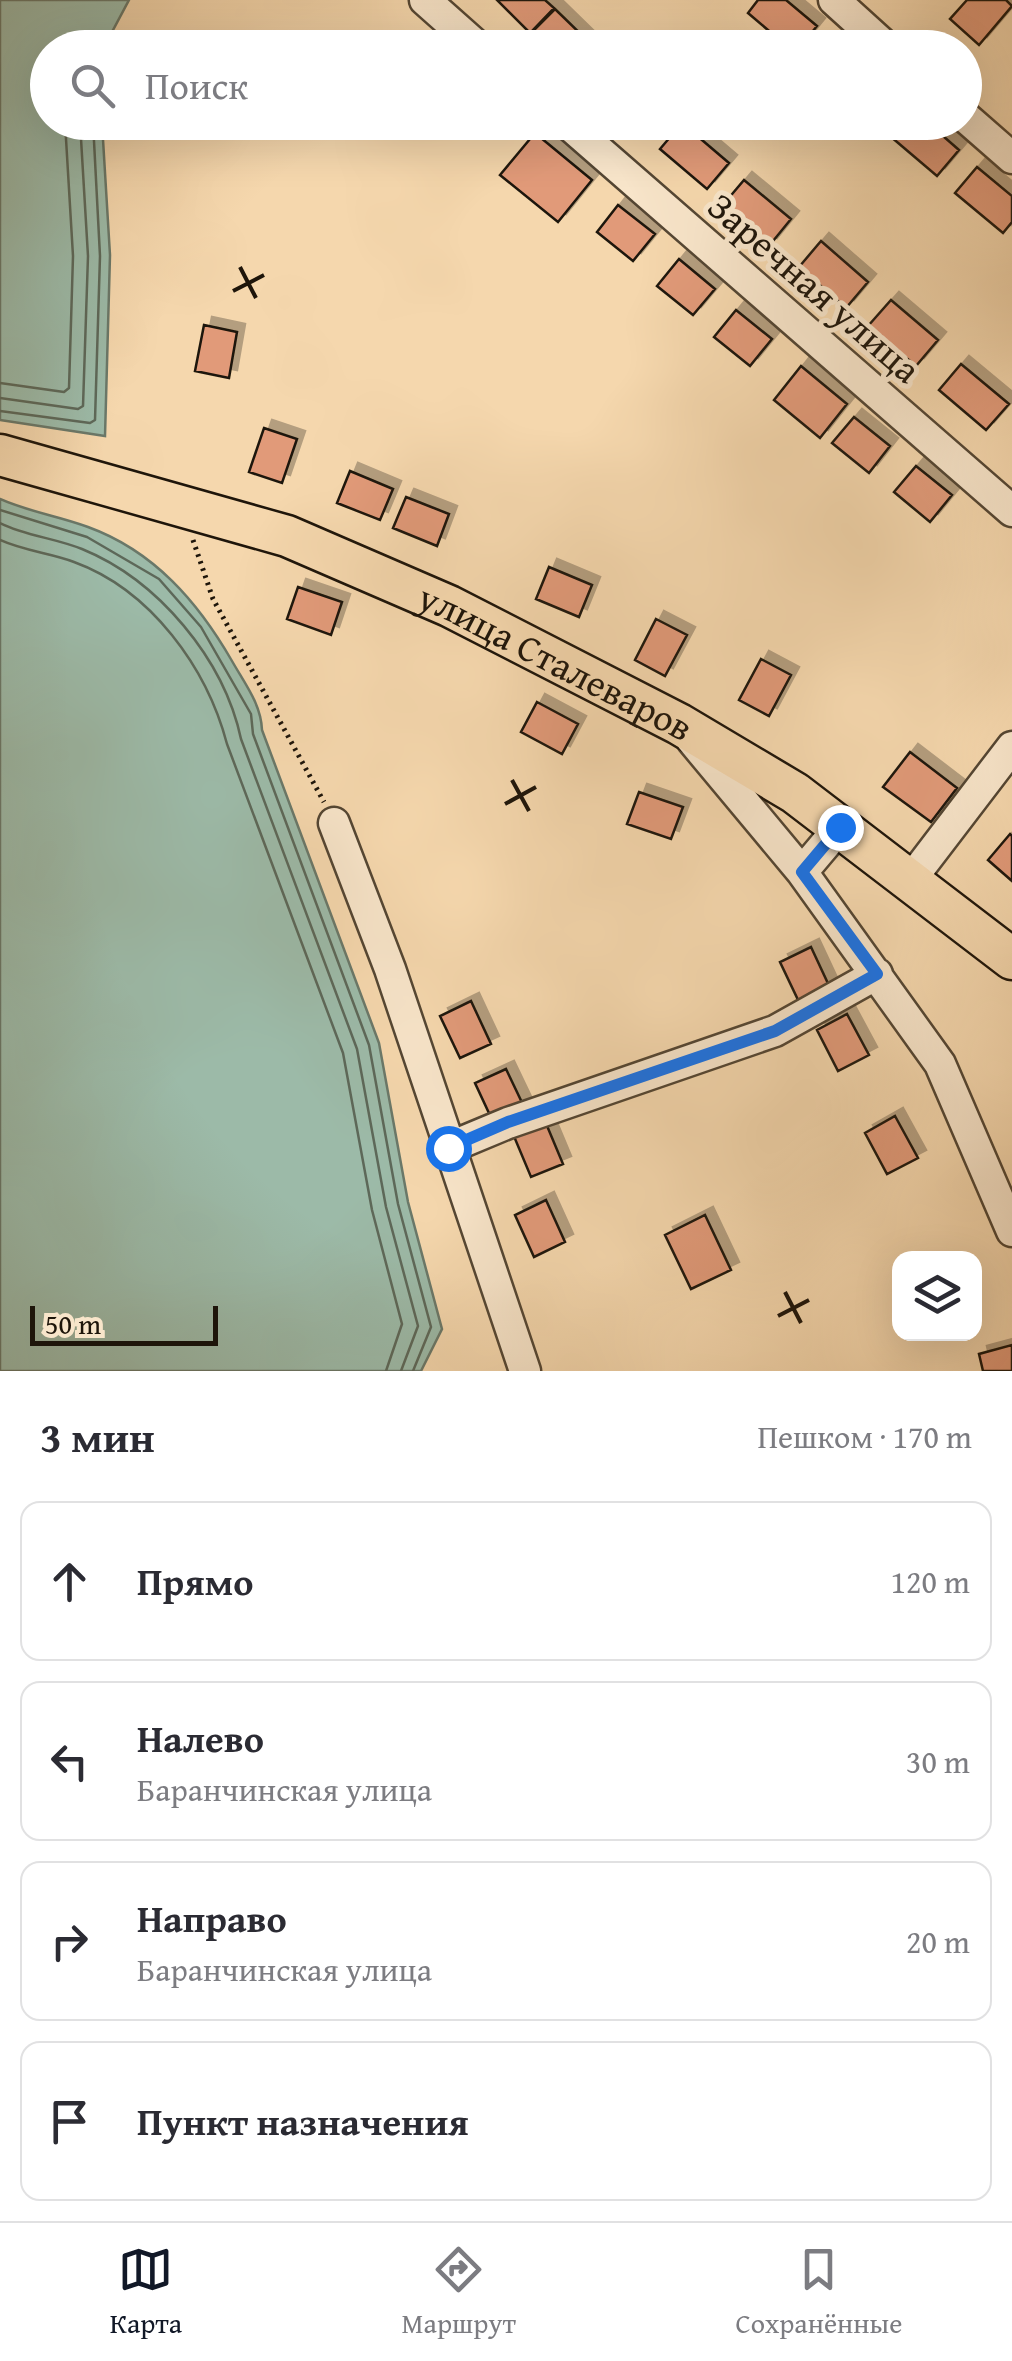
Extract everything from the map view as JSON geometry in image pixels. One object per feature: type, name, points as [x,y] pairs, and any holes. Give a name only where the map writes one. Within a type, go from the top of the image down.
[{"type":"main road","name":"улица Сталеваров","points":[[0,455],[192,506],[288,536],[358,564],[679,724],[795,793],[912,878],[1012,959]]},
{"type":"street","points":[[425,0],[459,30]]},
{"type":"street","points":[[834,0],[867,30]]},
{"type":"street","points":[[982,132],[1012,158]]},
{"type":"street","name":"Заречная улица","points":[[587,140],[1012,511]]},
{"type":"street","points":[[679,724],[802,872],[940,1064],[1012,1231]]},
{"type":"street","points":[[912,878],[1012,747]]},
{"type":"street","points":[[334,823],[390,969],[525,1371]]},
{"type":"street","points":[[802,872],[840,827]]},
{"type":"street","points":[[448,1148],[508,1122],[775,1031],[877,974]]},
{"type":"path","points":[[192,506],[192,537],[213,599],[334,823]]},
{"type":"water","points":[[0,0],[129,0],[113,30],[30,30],[30,140],[103,140],[110,255],[105,436],[0,420]]},
{"type":"water","points":[[0,499],[112,537],[154,564],[189,599],[252,694],[379,1043],[408,1202],[442,1329],[421,1371],[0,1371]]},
{"type":"building","points":[[497,0],[545,0],[554,8],[533,30],[527,30]]},
{"type":"building","points":[[758,0],[786,0],[817,26],[814,30],[768,30],[748,13]]},
{"type":"building","points":[[967,0],[1006,0],[1012,6],[982,41],[982,30],[962,30],[950,19]]},
{"type":"building","points":[[555,9],[577,30],[534,30]]},
{"type":"building","points":[[529,140],[543,140],[592,180],[558,222],[500,175]]},
{"type":"building","points":[[668,140],[702,140],[729,163],[707,189],[660,149]]},
{"type":"building","points":[[895,140],[948,140],[959,150],[937,176]]},
{"type":"building","points":[[977,167],[1012,196],[1012,222],[1003,233],[955,193]]},
{"type":"building","points":[[744,180],[791,219],[769,246],[722,206]]},
{"type":"building","points":[[618,205],[655,234],[633,261],[597,232]]},
{"type":"building","points":[[821,241],[868,282],[846,308],[799,267]]},
{"type":"building","points":[[679,259],[715,289],[693,315],[657,286]]},
{"type":"building","points":[[891,300],[938,340],[916,366],[868,326]]},
{"type":"building","points":[[736,310],[772,339],[750,366],[714,337]]},
{"type":"building","points":[[204,325],[237,332],[229,378],[195,371]]},
{"type":"building","points":[[961,364],[1009,404],[986,430],[939,390]]},
{"type":"building","points":[[801,366],[847,404],[820,438],[774,400]]},
{"type":"building","points":[[854,417],[890,446],[869,473],[832,443]]},
{"type":"building","points":[[264,428],[297,439],[282,483],[249,472]]},
{"type":"building","points":[[916,466],[952,495],[930,522],[894,492]]},
{"type":"building","points":[[350,471],[393,489],[380,520],[337,503]]},
{"type":"building","points":[[406,497],[449,514],[437,546],[393,528]]},
{"type":"building","points":[[549,567],[592,585],[579,617],[536,599]]},
{"type":"building","points":[[298,587],[342,602],[331,635],[287,619]]},
{"type":"building","points":[[656,619],[687,635],[665,676],[635,660]]},
{"type":"building","points":[[761,659],[791,675],[769,716],[739,700]]},
{"type":"building","points":[[537,702],[578,724],[562,754],[521,732]]},
{"type":"building","points":[[910,752],[957,788],[931,822],[883,787]]},
{"type":"building","points":[[639,792],[683,807],[671,839],[627,824]]},
{"type":"building","points":[[1012,836],[1012,881],[988,860]]},
{"type":"building","points":[[811,947],[831,990],[800,1004],[780,962]]},
{"type":"building","points":[[471,1001],[491,1044],[460,1058],[440,1016]]},
{"type":"building","points":[[847,1014],[869,1055],[838,1071],[817,1030]]},
{"type":"building","points":[[506,1069],[526,1111],[495,1126],[475,1083]]},
{"type":"building","points":[[895,1116],[918,1158],[887,1174],[865,1133]]},
{"type":"building","points":[[545,1121],[563,1164],[531,1177],[513,1134]]},
{"type":"building","points":[[546,1200],[565,1242],[534,1257],[515,1215]]},
{"type":"building","points":[[705,1215],[731,1270],[691,1289],[665,1235]]},
{"type":"building","points":[[1012,1345],[1012,1371],[983,1371],[979,1354]]},
{"type":"route","points":[[448,1148],[508,1122],[775,1031],[877,974],[802,872],[840,827]]}]
